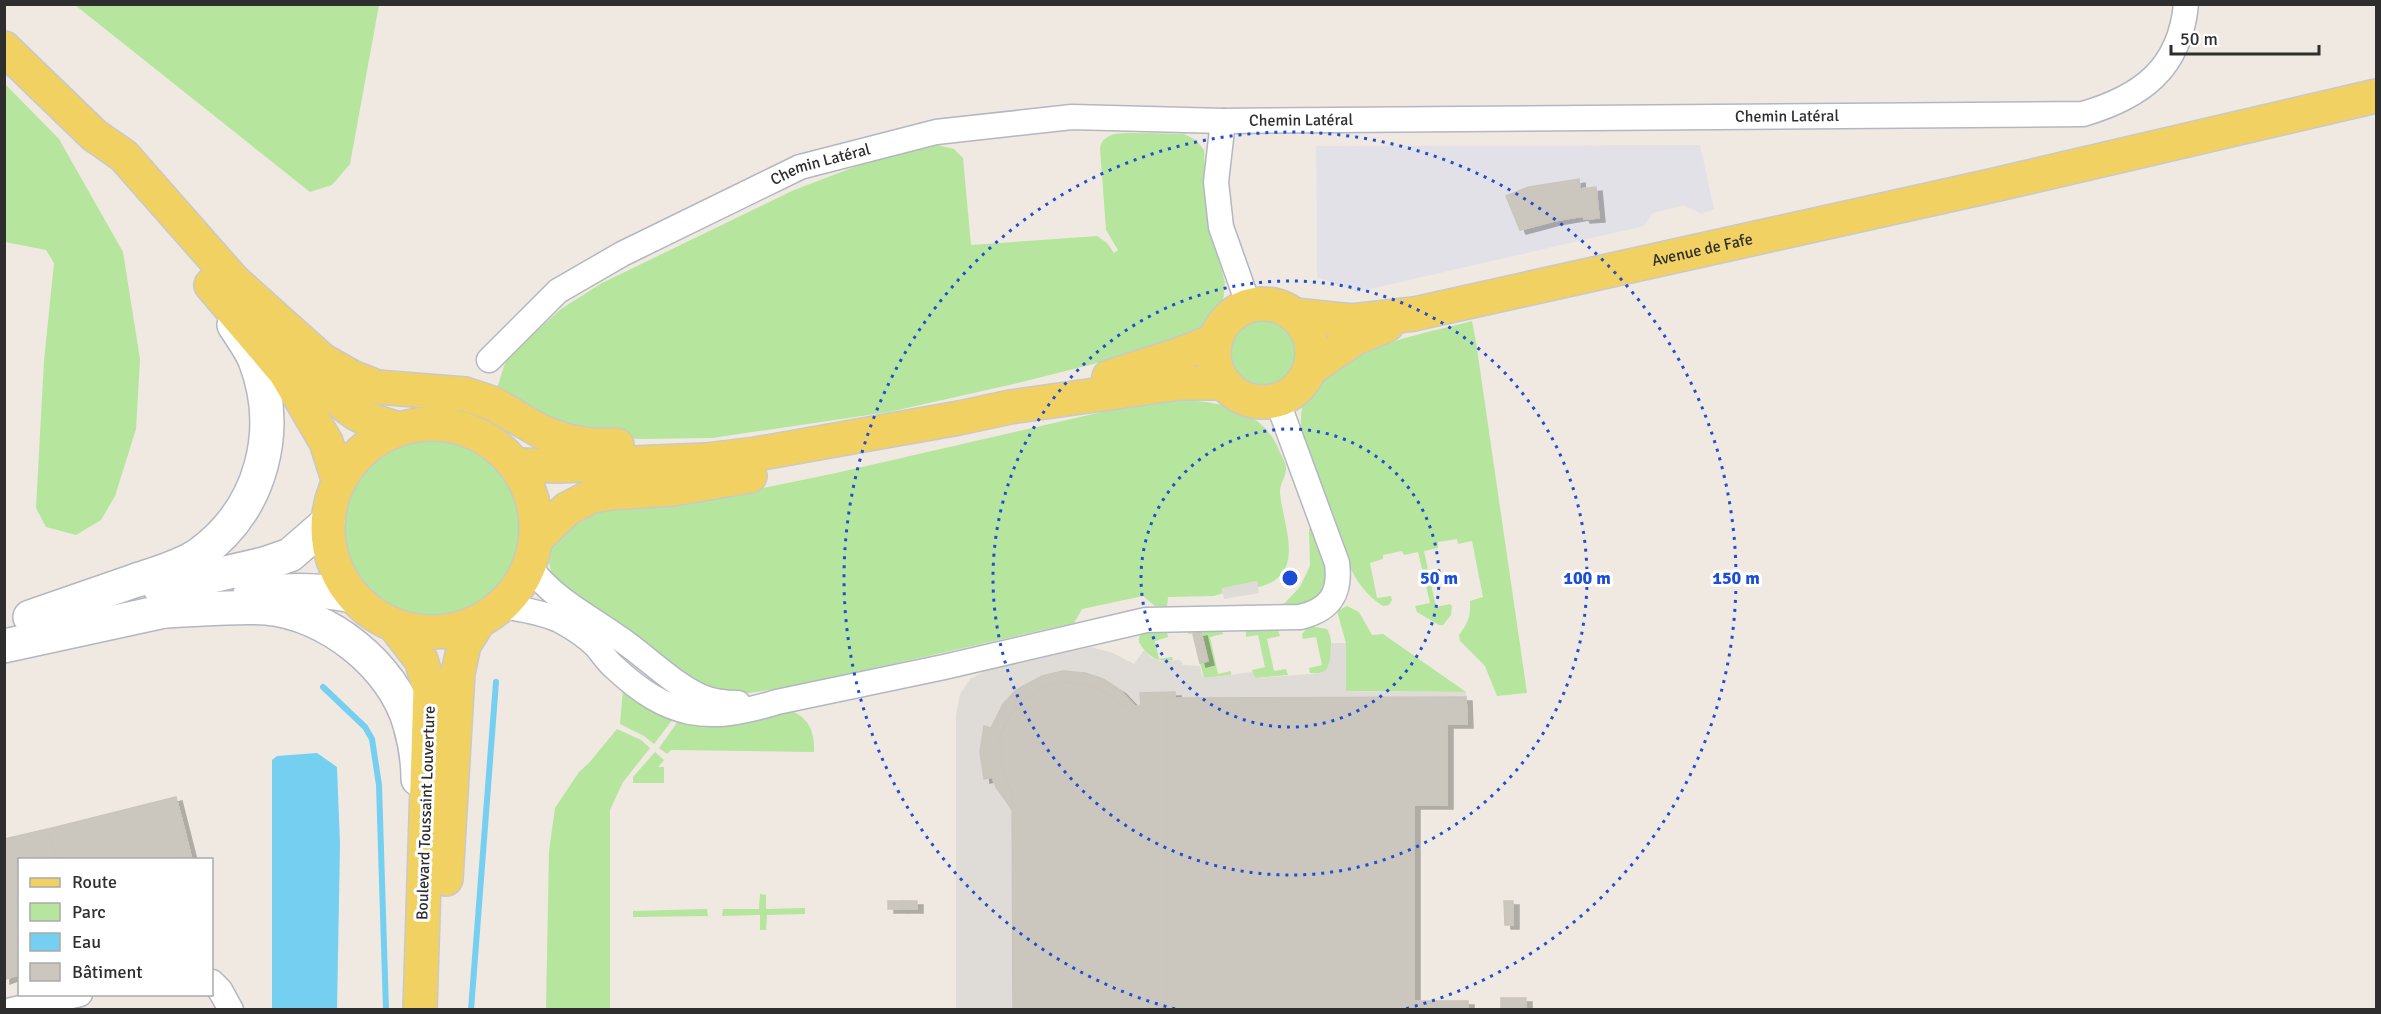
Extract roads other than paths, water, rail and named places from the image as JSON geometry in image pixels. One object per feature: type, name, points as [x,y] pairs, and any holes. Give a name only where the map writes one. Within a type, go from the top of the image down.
[{"type":"main road","points":[[4,48],[94,135],[114,171],[336,396],[352,410],[369,419],[399,429]]},
{"type":"main road","name":"Avenue de Fafe","points":[[1294,315],[1352,321],[1414,314],[1990,186],[2376,96]]},
{"type":"main road","points":[[222,283],[322,360],[352,376],[377,387],[465,394],[492,403],[542,432],[567,441],[592,445],[808,443]]},
{"type":"main road","points":[[222,283],[285,372],[326,442],[339,482]]},
{"type":"main road","points":[[17,620],[159,573],[200,554],[234,523],[256,484],[267,446],[266,405],[255,360],[222,283]]},
{"type":"main road","points":[[1265,304],[1280,307],[1294,315],[1304,326],[1310,340],[1312,355],[1309,370],[1302,383],[1291,394],[1277,400],[1262,402],[1248,400],[1235,393],[1217,370],[1214,355],[1216,340],[1223,325],[1234,313],[1249,306],[1265,304]]},
{"type":"main road","name":"Avenue de Fafe","points":[[1309,370],[1354,339],[1414,314]]},
{"type":"main road","points":[[1010,407],[1175,356],[1216,340]]},
{"type":"main road","points":[[516,465],[558,466],[706,460],[756,454],[1010,407],[1180,382],[1225,383]]},
{"type":"main road","points":[[533,552],[536,519],[533,500],[526,482],[516,465],[493,442],[463,428],[431,423],[399,429],[380,437],[363,449],[350,464],[331,501],[328,522],[330,549],[339,574],[354,597],[376,616],[395,626],[422,632],[441,632],[460,628],[490,614],[517,588],[533,552],[567,509],[592,496],[719,482],[813,463],[959,418]]},
{"type":"main road","points":[[17,620],[264,564],[290,555],[328,522]]},
{"type":"main road","points":[[4,646],[253,594],[330,591],[354,597]]},
{"type":"main road","points":[[165,611],[266,608],[304,617],[339,634],[361,651],[391,684],[410,724],[418,765],[420,970]]},
{"type":"main road","name":"Boulevard Toussaint Louverture","points":[[442,1010],[445,887],[458,673],[464,645],[490,614]]},
{"type":"main road","name":"Boulevard Toussaint Louverture","points":[[395,626],[421,660],[430,689],[420,1010]]},
{"type":"street","name":"Chemin Latéral","points":[[489,360],[558,291],[622,254],[800,167],[936,132],[1072,117],[1223,121],[2083,114],[2110,106],[2146,85],[2164,69],[2178,39],[2186,4]]},
{"type":"street","points":[[1223,121],[1216,182],[1221,227],[1249,306]]},
{"type":"street","points":[[490,614],[529,611],[560,621],[595,644],[613,667],[646,694],[664,705],[689,713],[712,716],[754,709],[1146,620],[1300,617],[1314,614],[1322,609],[1337,588],[1337,563],[1277,400]]},
{"type":"street","points":[[533,552],[552,593],[702,697],[726,703],[777,702]]},
{"type":"street","points":[[213,983],[220,990],[231,1010]]},
{"type":"street","points":[[13,1009],[71,996]]},
{"type":"water","points":[[317,753],[337,767],[340,844],[337,1009],[272,1009],[272,760],[277,756]]},
{"type":"waterway","points":[[471,1010],[496,682]]},
{"type":"waterway","points":[[323,687],[365,727],[372,739],[379,785],[386,1010]]}]
